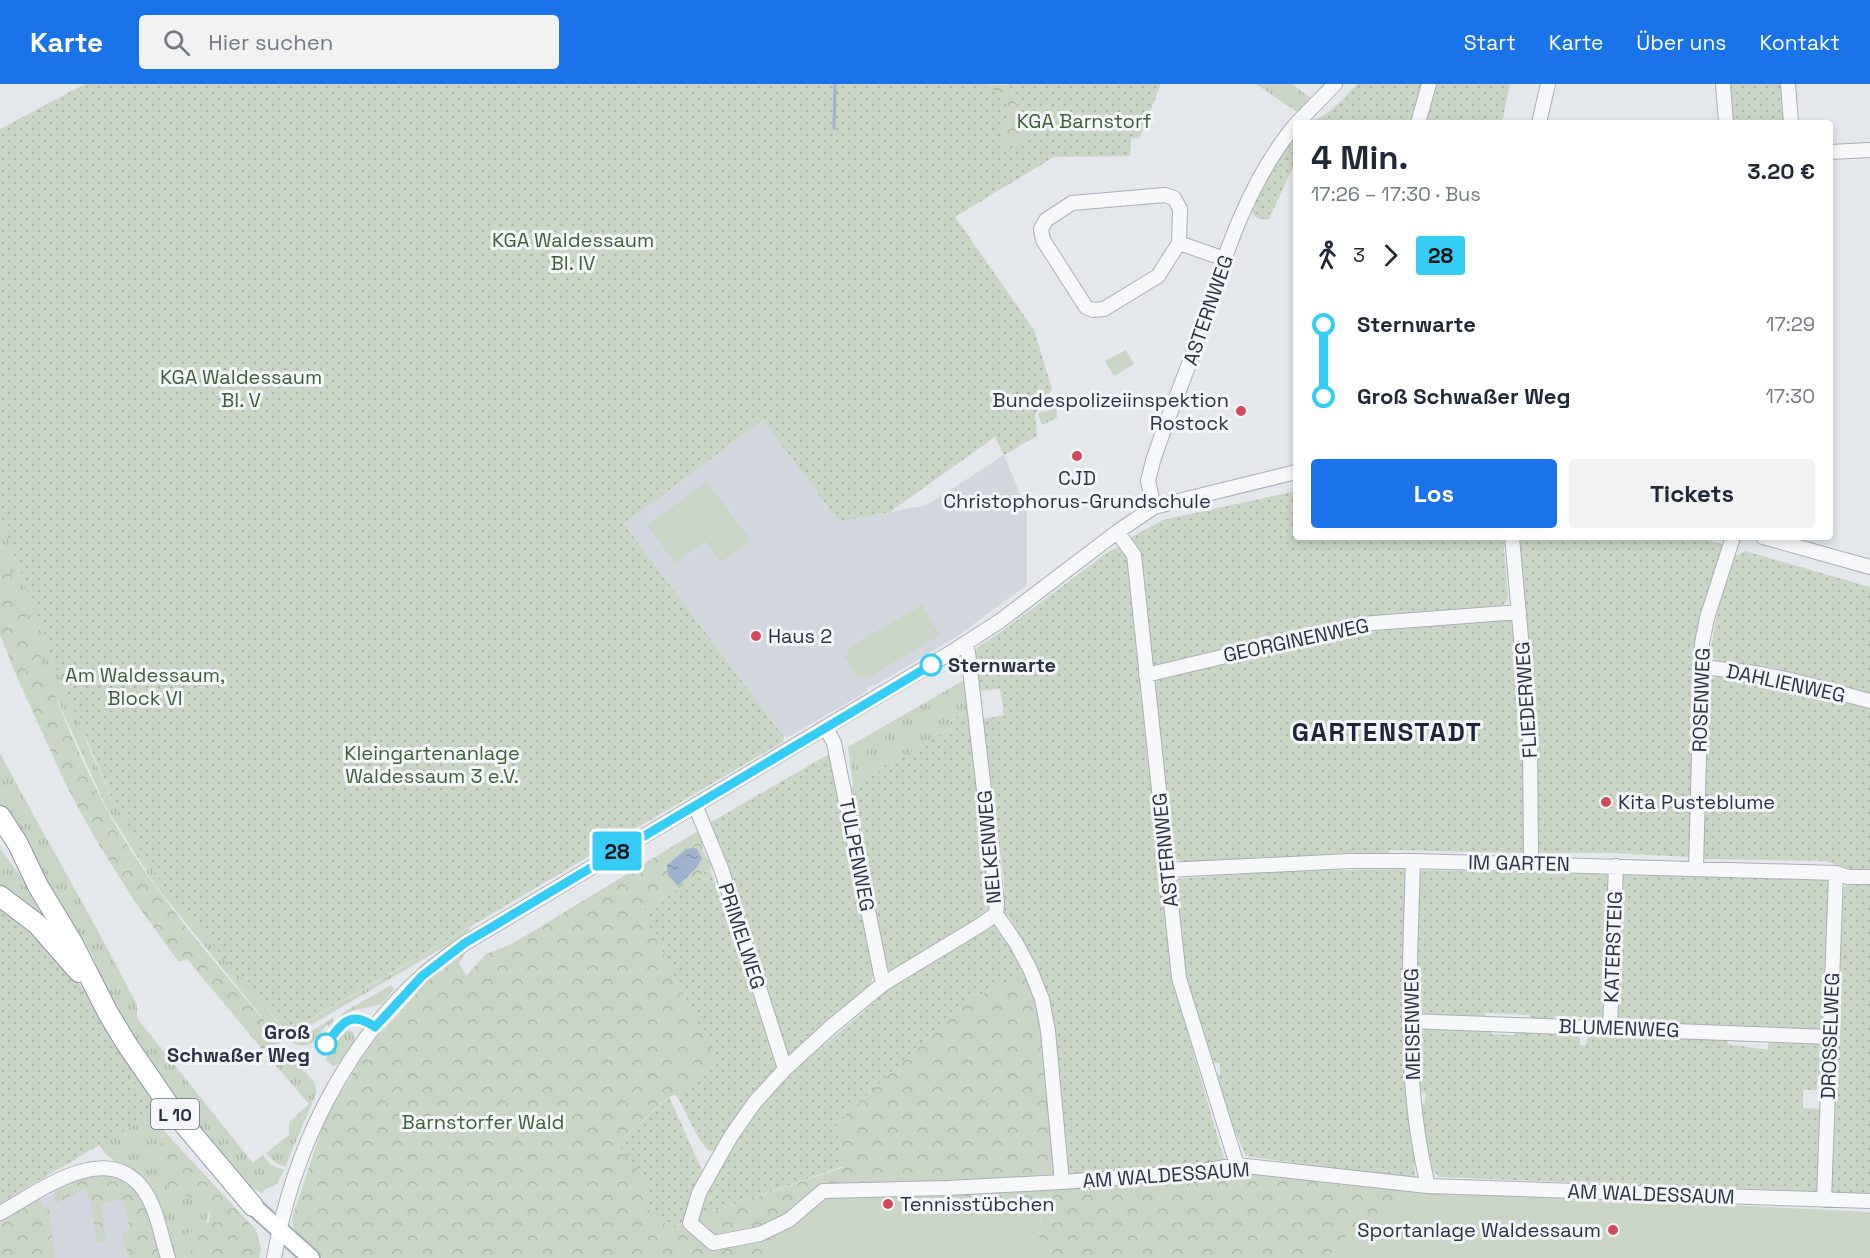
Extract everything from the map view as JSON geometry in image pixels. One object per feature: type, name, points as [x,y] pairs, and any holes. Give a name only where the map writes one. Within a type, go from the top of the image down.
[{"type":"highway","points":[[0,816],[73,944],[108,1013]]},
{"type":"highway","points":[[0,839],[38,886]]},
{"type":"highway","points":[[0,896],[37,924],[62,950],[108,1013]]},
{"type":"highway","name":"L 10","points":[[108,1013],[172,1110],[253,1206]]},
{"type":"main road","name":"L 10","points":[[253,1206],[310,1258]]},
{"type":"street","name":"ASTERNWEG","points":[[1300,120],[1335,84]]},
{"type":"street","points":[[1419,120],[1429,84]]},
{"type":"street","points":[[1540,120],[1548,84]]},
{"type":"street","points":[[1723,84],[1726,120]]},
{"type":"street","points":[[1788,84],[1791,120]]},
{"type":"street","name":"ASTERNWEG","points":[[1154,507],[1148,481],[1153,461],[1225,260],[1254,187],[1282,141],[1293,128]]},
{"type":"street","points":[[1833,152],[1870,150]]},
{"type":"street","points":[[1165,195],[1174,198],[1180,209],[1179,243],[1158,276],[1104,309],[1093,310],[1086,307],[1043,240],[1041,229],[1046,220],[1072,203],[1165,195]]},
{"type":"street","points":[[1179,243],[1225,260]]},
{"type":"street","points":[[274,1258],[279,1229],[295,1178],[322,1109],[375,1027],[435,964],[465,943],[695,804],[964,645],[1010,614],[1117,532],[1154,507],[1293,473]]},
{"type":"street","name":"ASTERNWEG","points":[[1117,532],[1134,555],[1179,978],[1237,1165]]},
{"type":"street","name":"FLIEDERWEG","points":[[1512,540],[1530,739],[1531,863]]},
{"type":"street","name":"ROSENWEG","points":[[1696,868],[1702,643],[1707,618],[1732,540]]},
{"type":"street","points":[[1774,540],[1870,567]]},
{"type":"street","name":"GEORGINENWEG","points":[[1146,675],[1350,626],[1519,612]]},
{"type":"street","name":"NELKENWEG","points":[[964,645],[968,652],[997,903],[996,914],[1016,943],[1042,999],[1048,1031],[1062,1182]]},
{"type":"street","name":"DAHLIENWEG","points":[[1701,667],[1756,672],[1870,701]]},
{"type":"street","name":"TULPENWEG","points":[[826,728],[834,743],[883,984]]},
{"type":"street","name":"PRIMELWEG","points":[[695,804],[721,868],[785,1069]]},
{"type":"street","name":"IM GARTEN","points":[[1167,870],[1350,861],[1413,861],[1696,868],[1836,873],[1848,877],[1870,877]]},
{"type":"street","name":"MEISENWEG","points":[[1413,861],[1409,1021],[1414,1104],[1421,1158],[1428,1186]]},
{"type":"street","name":"KATERSTEIG","points":[[1610,1028],[1616,866]]},
{"type":"street","name":"DROSSELWEG","points":[[1824,1200],[1836,873]]},
{"type":"street","points":[[785,1069],[883,984],[996,914]]},
{"type":"street","name":"BLUMENWEG","points":[[1409,1021],[1830,1037]]},
{"type":"street","name":"AM WALDESSAUM","points":[[785,1069],[755,1101],[731,1136],[699,1193],[690,1223],[713,1243],[760,1234],[789,1220],[823,1191],[1062,1182],[1203,1171],[1237,1165],[1428,1186],[1870,1201]]},
{"type":"street","points":[[0,1213],[72,1174],[93,1168],[112,1169],[130,1176],[143,1190],[151,1205],[168,1258]]},
{"type":"shaded area","points":[[763,420],[839,522],[927,505],[1004,455],[1027,511],[1027,585],[956,637],[874,686],[873,684],[856,698],[788,737],[784,737],[624,524]]},
{"type":"shaded area","points":[[83,1178],[142,1203],[163,1258],[0,1258],[0,1221]]},
{"type":"green space","points":[[85,84],[979,84],[1006,95],[1010,120],[999,130],[1006,147],[1029,140],[1035,132],[1031,122],[1024,121],[1007,84],[1161,84],[1139,139],[1131,138],[1130,156],[1054,157],[955,217],[1034,330],[1052,389],[1035,415],[1037,436],[1004,455],[995,437],[890,512],[839,522],[763,420],[624,524],[784,737],[783,742],[287,1032],[169,893],[141,853],[139,843],[114,803],[65,689],[68,686],[54,665],[0,515],[0,129]]},
{"type":"green space","points":[[979,84],[1008,85],[1021,117],[1024,121],[1031,122],[1035,132],[1029,140],[1005,147],[999,130],[1004,124]]},
{"type":"green space","points":[[1256,84],[1292,84],[1312,99],[1297,112]]},
{"type":"green space","points":[[1357,84],[1510,84],[1503,120],[1311,120],[1329,112]]},
{"type":"green space","points":[[1729,84],[1783,84],[1786,120],[1731,120]]},
{"type":"green space","points":[[1293,139],[1293,167],[1269,219],[1257,218],[1250,208],[1281,153]]},
{"type":"green space","points":[[1126,350],[1134,364],[1114,376],[1105,361]]},
{"type":"green space","points":[[1051,396],[1057,399],[1057,418],[1042,425],[1038,414],[1048,411],[1048,401]]},
{"type":"green space","points":[[707,482],[751,541],[721,562],[705,541],[675,563],[647,525]]},
{"type":"green space","points":[[1293,492],[1293,540],[1503,540],[1508,598],[1502,607],[1313,627],[1155,667],[1151,658],[1142,562],[1128,539],[1163,520]]},
{"type":"green space","points":[[0,515],[54,664],[68,686],[89,748],[114,803],[139,843],[141,853],[284,1030],[288,1032],[470,927],[468,933],[282,1042],[155,885],[107,809],[47,677],[0,544]]},
{"type":"green space","points":[[1518,540],[1706,540],[1725,545],[1709,591],[1697,665],[1692,747],[1690,857],[1611,853],[1536,853],[1534,712]]},
{"type":"green space","points":[[0,544],[62,712],[107,810],[145,872],[282,1042],[262,1049],[187,959],[179,962],[135,902],[96,840],[67,787],[0,635]]},
{"type":"green space","points":[[1118,547],[1124,548],[1128,556],[1172,979],[1224,1159],[1222,1164],[1179,1166],[1065,1179],[1040,980],[1019,934],[1001,906],[1000,892],[1005,891],[983,719],[1004,715],[1000,689],[979,691],[975,658],[977,648]]},
{"type":"green space","points":[[1745,551],[1870,587],[1870,695],[1764,666],[1718,663],[1710,653],[1719,600],[1733,557]]},
{"type":"green space","points":[[922,605],[940,635],[866,679],[864,675],[857,678],[844,656],[850,652],[848,648]]},
{"type":"green space","points":[[1509,620],[1517,627],[1526,730],[1525,853],[1390,850],[1388,854],[1249,858],[1184,863],[1173,857],[1154,681],[1156,678],[1352,633]]},
{"type":"green space","points":[[1715,677],[1753,679],[1785,685],[1870,709],[1870,870],[1847,869],[1826,861],[1702,859],[1706,683]]},
{"type":"green space","points":[[964,680],[968,710],[949,722],[951,728],[853,787],[848,747]]},
{"type":"green space","points":[[968,710],[990,906],[943,942],[891,972],[885,966],[849,789],[951,728],[949,722]]},
{"type":"green space","points":[[0,753],[121,973],[137,1005],[137,1018],[253,1163],[263,1155],[271,1165],[284,1170],[277,1184],[264,1190],[263,1194],[249,1186],[176,1101],[139,1047],[98,973],[93,957],[80,934],[0,806]]},
{"type":"green space","points":[[829,754],[874,973],[870,987],[790,1054],[785,1050],[708,824]]},
{"type":"green space","name":"Barnstorfer Wald","points":[[696,832],[701,834],[703,852],[713,867],[642,911],[719,1064],[683,1091],[667,1098],[617,1144],[647,1180],[647,1198],[673,1228],[697,1217],[844,1167],[837,1123],[964,1004],[1030,969],[1042,999],[1062,1182],[1237,1165],[1427,1190],[1369,1221],[1333,1251],[1330,1258],[1037,1258],[1042,1203],[775,1237],[772,1258],[322,1258],[307,1245],[295,1231],[292,1218],[325,1119],[361,1059],[378,1036],[425,984],[466,952],[459,963],[466,976],[486,954],[512,944]]},
{"type":"green space","points":[[0,849],[26,883],[66,945],[0,891]]},
{"type":"green space","points":[[710,869],[721,901],[725,905],[757,1008],[772,1047],[777,1071],[715,1150],[710,1151],[701,1142],[675,1094],[683,1091],[718,1063],[642,911]]},
{"type":"green space","points":[[1408,869],[1415,1177],[1387,1176],[1246,1156],[1231,1123],[1216,1075],[1220,1075],[1220,1063],[1212,1063],[1186,975],[1174,879],[1276,871]]},
{"type":"green space","points":[[1419,870],[1614,874],[1609,1019],[1555,1016],[1554,1022],[1530,1022],[1530,1015],[1485,1013],[1485,1020],[1415,1017]]},
{"type":"green space","points":[[1621,875],[1831,880],[1827,1033],[1654,1027],[1648,1021],[1612,1018]]},
{"type":"green space","points":[[1870,885],[1870,1196],[1829,1194],[1832,1092],[1838,1089],[1839,1067],[1833,1066],[1844,887]]},
{"type":"green space","points":[[0,903],[34,927],[79,983],[158,1110],[165,1132],[161,1137],[210,1204],[201,1239],[191,1256],[176,1258],[158,1199],[145,1179],[137,1172],[112,1159],[99,1145],[152,1114],[11,913],[0,909]]},
{"type":"green space","points":[[0,909],[22,922],[44,943],[66,970],[106,1031],[153,1114],[0,1203]]},
{"type":"green space","points":[[994,926],[1027,971],[964,1004],[837,1123],[844,1166],[697,1217],[732,1142],[759,1107],[802,1064],[878,999],[877,997],[901,980]]},
{"type":"green space","points":[[391,985],[394,989],[382,1004],[351,1011],[341,1018],[341,1014]]},
{"type":"green space","points":[[335,1017],[329,1027],[327,1025],[321,1031],[323,1033],[313,1043],[302,1045],[292,1043]]},
{"type":"green space","points":[[1415,1024],[1491,1028],[1491,1034],[1515,1035],[1516,1027],[1579,1030],[1580,1045],[1586,1045],[1588,1032],[1726,1039],[1728,1044],[1768,1050],[1769,1037],[1825,1040],[1824,1076],[1817,1076],[1817,1090],[1803,1090],[1803,1108],[1824,1109],[1820,1193],[1440,1177],[1426,1167],[1418,1107],[1425,1103],[1426,1093],[1417,1092]]},
{"type":"green space","points":[[346,1030],[353,1032],[355,1041],[338,1064],[332,1066],[326,1060],[327,1050]]},
{"type":"green space","points":[[291,1059],[305,1067],[302,1070],[313,1080],[316,1087],[316,1094],[285,1167],[274,1162],[266,1153],[289,1135],[289,1122],[309,1104],[271,1060]]},
{"type":"green space","points":[[669,1097],[705,1177],[695,1191],[681,1224],[673,1228],[651,1214],[647,1198],[647,1180],[617,1144]]},
{"type":"green space","points":[[165,1132],[256,1230],[261,1249],[259,1258],[185,1258],[191,1255],[187,1234],[209,1222],[210,1204],[169,1190],[160,1153]]},
{"type":"green space","points":[[103,1174],[124,1179],[135,1189],[149,1218],[163,1258],[129,1258],[121,1233],[130,1229],[123,1199],[102,1204],[106,1242],[97,1243],[91,1203],[86,1189],[56,1203],[54,1192],[83,1178]]},
{"type":"green space","name":"Sportanlage Waldessaum","points":[[1427,1190],[1870,1212],[1870,1258],[1330,1258],[1336,1247],[1358,1227]]},
{"type":"green space","points":[[922,1195],[1042,1203],[1037,1258],[772,1258],[774,1237],[822,1199]]},
{"type":"green space","points":[[40,1199],[42,1207],[49,1207],[55,1258],[0,1258],[0,1221]]},
{"type":"water","points":[[696,848],[702,858],[697,867],[678,886],[668,875],[667,865],[686,849]]},
{"type":"waterway","points":[[834,128],[835,84]]},
{"type":"bus line","name":"28","points":[[326,1044],[339,1027],[356,1017],[364,1019],[375,1027],[422,976],[465,943],[931,665]]},
{"type":"place","name":"Bundespolizeiinspektion Rostock","points":[[1241,411]]},
{"type":"place","name":"CJD Christophorus-Grundschule","points":[[1077,456]]},
{"type":"place","name":"Haus 2","points":[[756,636]]},
{"type":"place","name":"Sternwarte","points":[[931,665]]},
{"type":"place","name":"Kita Pusteblume","points":[[1606,802]]},
{"type":"place","name":"Groß Schwaßer Weg","points":[[326,1044]]},
{"type":"place","name":"Tennisstübchen","points":[[888,1204]]},
{"type":"place","name":"Sportanlage Waldessaum","points":[[1613,1230]]},
{"type":"district","name":"GARTENSTADT","points":[[1387,732]]},
{"type":"park label","name":"KGA Barnstorf","points":[[1084,121]]},
{"type":"park label","name":"KGA Waldessaum Bl. IV","points":[[573,252]]},
{"type":"park label","name":"KGA Waldessaum Bl. V","points":[[241,388]]},
{"type":"park label","name":"Am Waldessaum, Block VI","points":[[145,686]]},
{"type":"park label","name":"Kleingartenanlage Waldessaum 3 e.V.","points":[[432,764]]}]
